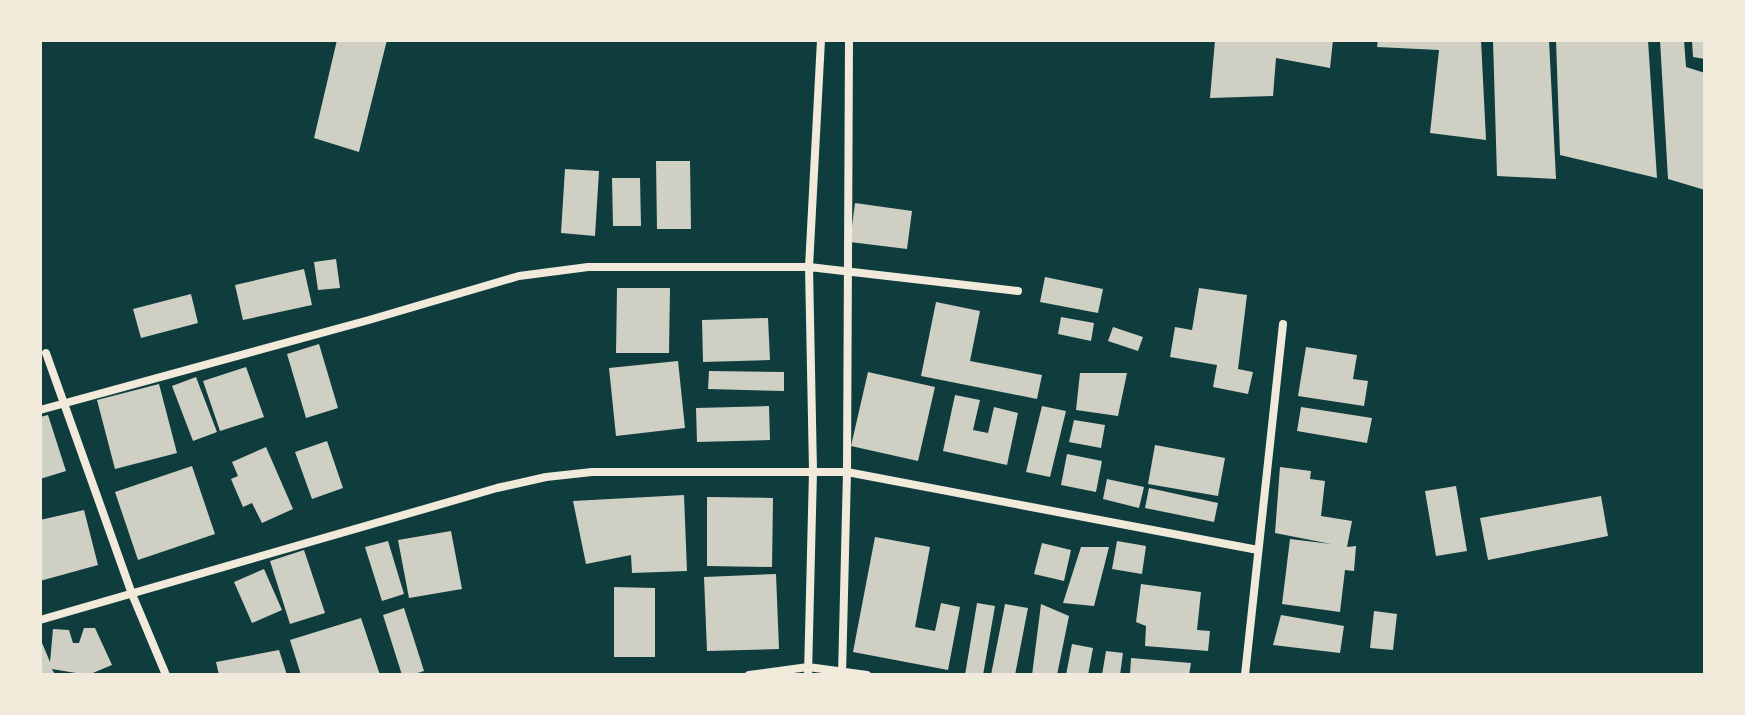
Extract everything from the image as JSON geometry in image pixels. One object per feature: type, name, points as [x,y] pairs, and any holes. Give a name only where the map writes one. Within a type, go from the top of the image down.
[{"type":"street","points":[[808,671],[813,471],[809,267],[821,40]]},
{"type":"street","points":[[842,673],[847,472],[849,40]]},
{"type":"street","points":[[40,410],[519,276],[588,267],[809,267],[1018,291]]},
{"type":"street","points":[[1245,675],[1283,324]]},
{"type":"street","points":[[46,353],[132,594],[166,675]]},
{"type":"street","points":[[40,620],[497,488],[546,477],[635,470],[847,472],[1258,550]]},
{"type":"street","points":[[749,675],[808,671],[867,675]]},
{"type":"building","points":[[337,40],[387,40],[359,152],[314,138]]},
{"type":"building","points":[[1215,40],[1333,40],[1330,68],[1276,58],[1273,96],[1210,98]]},
{"type":"building","points":[[1378,40],[1481,40],[1486,140],[1430,133],[1439,50],[1377,47]]},
{"type":"building","points":[[1493,40],[1549,40],[1556,179],[1497,176]]},
{"type":"building","points":[[1556,40],[1648,40],[1657,178],[1560,155]]},
{"type":"building","points":[[1660,40],[1684,40],[1686,67],[1705,73],[1705,190],[1668,179]]},
{"type":"building","points":[[1692,40],[1705,40],[1705,59],[1693,57]]},
{"type":"building","points":[[656,161],[690,161],[691,229],[657,229]]},
{"type":"building","points":[[565,169],[599,171],[595,236],[561,233]]},
{"type":"building","points":[[612,178],[640,178],[641,226],[613,226]]},
{"type":"building","points":[[855,203],[912,211],[907,249],[850,242]]},
{"type":"building","points":[[336,259],[340,288],[318,290],[314,262]]},
{"type":"building","points":[[304,269],[312,305],[243,320],[235,285]]},
{"type":"building","points":[[1045,277],[1103,289],[1098,313],[1040,302]]},
{"type":"building","points":[[617,288],[670,288],[669,353],[616,353]]},
{"type":"building","points":[[1199,288],[1247,295],[1238,369],[1253,372],[1248,394],[1213,387],[1217,365],[1170,357],[1175,327],[1192,330]]},
{"type":"building","points":[[191,294],[198,323],[141,338],[133,309]]},
{"type":"building","points":[[936,302],[980,311],[970,361],[1042,375],[1037,399],[921,376]]},
{"type":"building","points":[[1061,317],[1094,323],[1091,341],[1058,334]]},
{"type":"building","points":[[768,318],[770,360],[703,362],[702,320]]},
{"type":"building","points":[[1113,327],[1143,337],[1138,351],[1108,341]]},
{"type":"building","points":[[319,344],[338,408],[306,418],[287,354]]},
{"type":"building","points":[[1306,347],[1357,355],[1353,379],[1368,381],[1364,406],[1298,396]]},
{"type":"building","points":[[678,361],[685,428],[616,436],[609,368]]},
{"type":"building","points":[[246,367],[264,417],[220,431],[203,381]]},
{"type":"building","points":[[709,371],[784,372],[784,391],[708,389]]},
{"type":"building","points":[[868,372],[935,387],[918,461],[851,446]]},
{"type":"building","points":[[1080,373],[1127,373],[1118,416],[1076,410]]},
{"type":"building","points":[[196,377],[217,432],[193,441],[172,386]]},
{"type":"building","points":[[159,384],[177,453],[115,469],[97,400]]},
{"type":"building","points":[[955,395],[980,400],[973,430],[988,433],[994,407],[1018,413],[1007,465],[943,451]]},
{"type":"building","points":[[769,406],[770,440],[697,442],[696,408]]},
{"type":"building","points":[[1042,406],[1066,411],[1050,477],[1026,472]]},
{"type":"building","points":[[1301,407],[1372,418],[1367,443],[1297,431]]},
{"type":"building","points":[[48,415],[66,471],[40,479],[40,417]]},
{"type":"building","points":[[1074,420],[1105,425],[1101,448],[1069,442]]},
{"type":"building","points":[[327,441],[343,488],[312,499],[295,452]]},
{"type":"building","points":[[1155,445],[1225,458],[1218,496],[1148,484]]},
{"type":"building","points":[[266,447],[293,509],[262,523],[252,503],[243,507],[231,479],[238,476],[232,462]]},
{"type":"building","points":[[1067,454],[1102,461],[1096,492],[1061,485]]},
{"type":"building","points":[[192,466],[215,534],[138,560],[115,492]]},
{"type":"building","points":[[1280,467],[1311,471],[1310,479],[1325,481],[1321,516],[1352,521],[1347,547],[1356,546],[1354,571],[1345,570],[1340,612],[1282,604],[1290,539],[1331,544],[1275,533]]},
{"type":"building","points":[[1107,479],[1144,487],[1139,508],[1103,499]]},
{"type":"building","points":[[1456,486],[1467,551],[1436,556],[1425,491]]},
{"type":"building","points":[[1149,488],[1218,503],[1214,522],[1145,508]]},
{"type":"building","points":[[684,495],[687,571],[632,573],[631,555],[586,564],[573,501]]},
{"type":"building","points":[[1601,496],[1608,536],[1488,560],[1480,518]]},
{"type":"building","points":[[707,497],[773,498],[772,567],[707,566]]},
{"type":"building","points":[[84,510],[98,565],[40,581],[40,520]]},
{"type":"building","points":[[451,531],[462,589],[409,598],[398,540]]},
{"type":"building","points":[[875,537],[930,547],[915,627],[935,631],[941,603],[960,607],[948,670],[853,652]]},
{"type":"building","points":[[388,541],[404,594],[382,601],[365,547]]},
{"type":"building","points":[[1117,541],[1146,546],[1142,574],[1112,569]]},
{"type":"building","points":[[1042,543],[1071,550],[1064,581],[1034,574]]},
{"type":"building","points":[[1081,547],[1109,547],[1094,606],[1063,603]]},
{"type":"building","points":[[304,550],[325,613],[290,624],[270,561]]},
{"type":"building","points":[[264,569],[282,610],[252,623],[234,582]]},
{"type":"building","points":[[776,574],[779,649],[707,651],[704,577]]},
{"type":"building","points":[[1141,584],[1201,592],[1197,630],[1210,631],[1208,651],[1145,646],[1146,626],[1136,622]]},
{"type":"building","points":[[614,587],[655,588],[655,657],[614,657]]},
{"type":"building","points":[[977,603],[995,606],[983,675],[965,675]]},
{"type":"building","points":[[1005,604],[1028,608],[1015,675],[991,675]]},
{"type":"building","points":[[1041,604],[1069,616],[1057,675],[1032,675]]},
{"type":"building","points":[[404,608],[424,671],[411,675],[402,675],[383,615]]},
{"type":"building","points":[[1374,611],[1397,614],[1393,650],[1370,648]]},
{"type":"building","points":[[1281,615],[1344,626],[1340,653],[1273,645]]},
{"type":"building","points":[[361,618],[380,675],[301,675],[290,640]]},
{"type":"building","points":[[84,628],[95,628],[112,665],[88,675],[52,669],[55,675],[40,675],[40,638],[50,662],[53,629],[69,630],[73,643],[79,643]]},
{"type":"building","points":[[1072,644],[1093,648],[1088,675],[1066,675]]},
{"type":"building","points":[[279,650],[287,675],[219,675],[216,662]]},
{"type":"building","points":[[1106,651],[1123,653],[1120,675],[1102,675]]},
{"type":"building","points":[[1131,658],[1191,663],[1189,675],[1130,675]]}]
